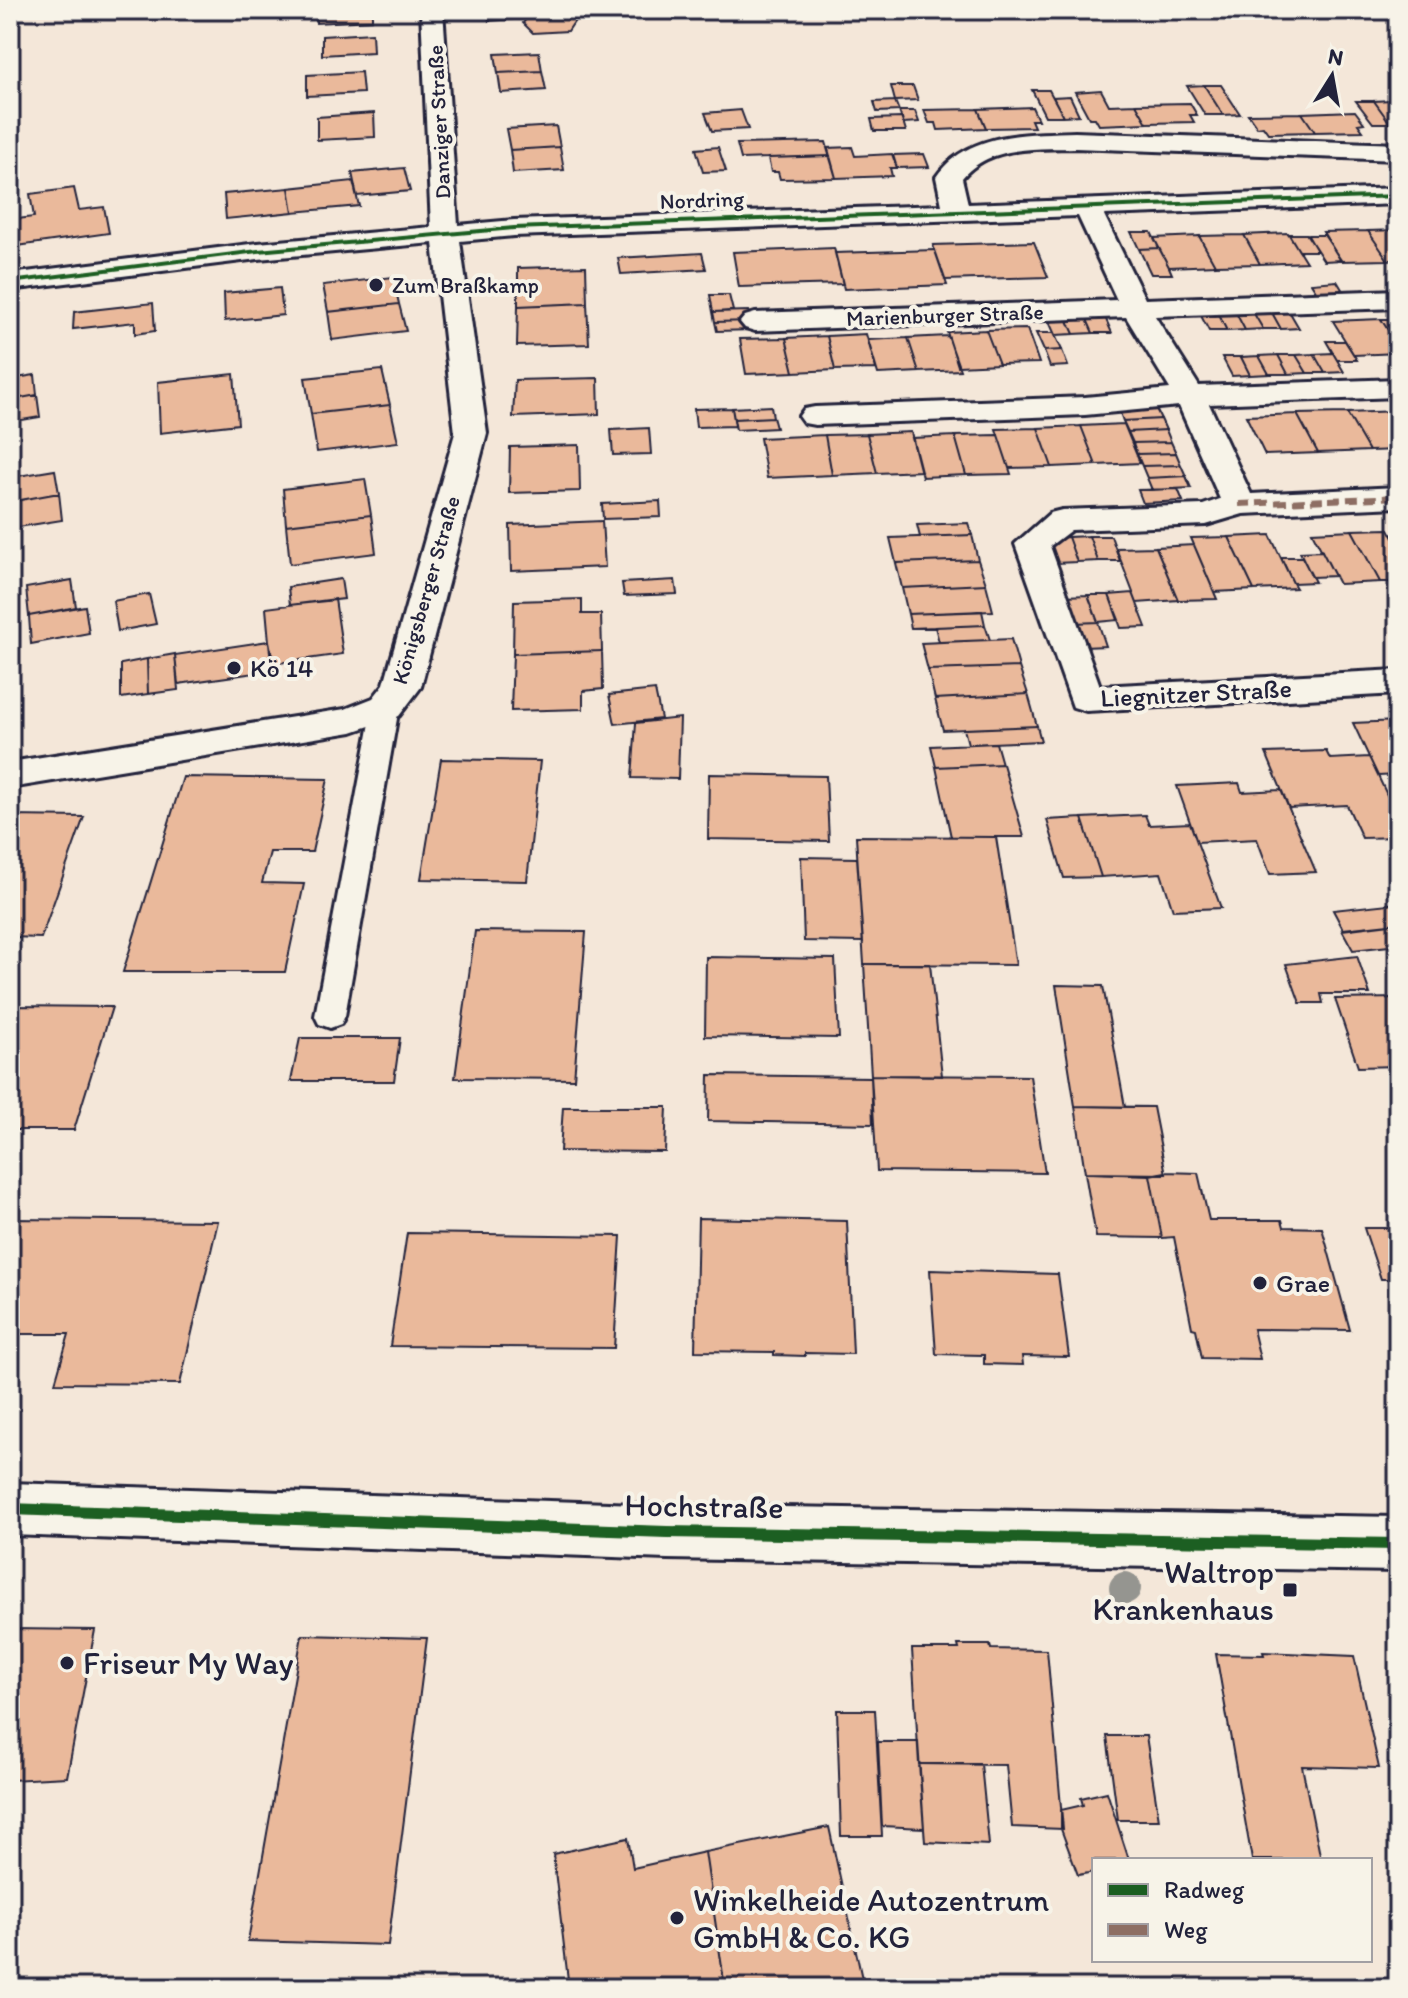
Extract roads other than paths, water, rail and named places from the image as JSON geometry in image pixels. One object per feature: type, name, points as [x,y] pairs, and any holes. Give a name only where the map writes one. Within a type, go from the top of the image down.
[{"type":"street","name":"Danziger Straße","points":[[432,10],[445,234]]},
{"type":"street","points":[[956,210],[949,177],[957,166],[981,152],[1022,142],[1075,140],[1398,152]]},
{"type":"street","name":"Nordring","points":[[10,282],[258,251],[445,234],[710,219],[1398,196]]},
{"type":"street","points":[[1087,207],[1135,308],[1190,396],[1239,504],[1398,497]]},
{"type":"street","name":"Königsberger Straße","points":[[10,775],[352,720],[386,707],[402,687],[471,433],[445,234]]},
{"type":"street","name":"Marienburger Straße","points":[[755,322],[1398,299]]},
{"type":"street","points":[[815,416],[1085,406],[1190,396],[1398,388]]},
{"type":"street","name":"Liegnitzer Straße","points":[[1239,504],[1206,515],[1062,520],[1032,544],[1086,699],[1398,682]]},
{"type":"street","name":"Hochstraße","points":[[10,1509],[667,1532],[1398,1544]]},
{"type":"lane","points":[[330,1016],[386,707]]},
{"type":"place","name":"Zum Braßkamp","points":[[376,285]]},
{"type":"place","name":"Kö 14","points":[[234,668]]},
{"type":"place","name":"Grae","points":[[1260,1283]]},
{"type":"place","name":"Waltrop Krankenhaus","points":[[1290,1590]]},
{"type":"place","name":"Friseur My Way","points":[[67,1663]]},
{"type":"place","name":"Winkelheide Autozentrum GmbH & Co. KG","points":[[677,1918]]}]
